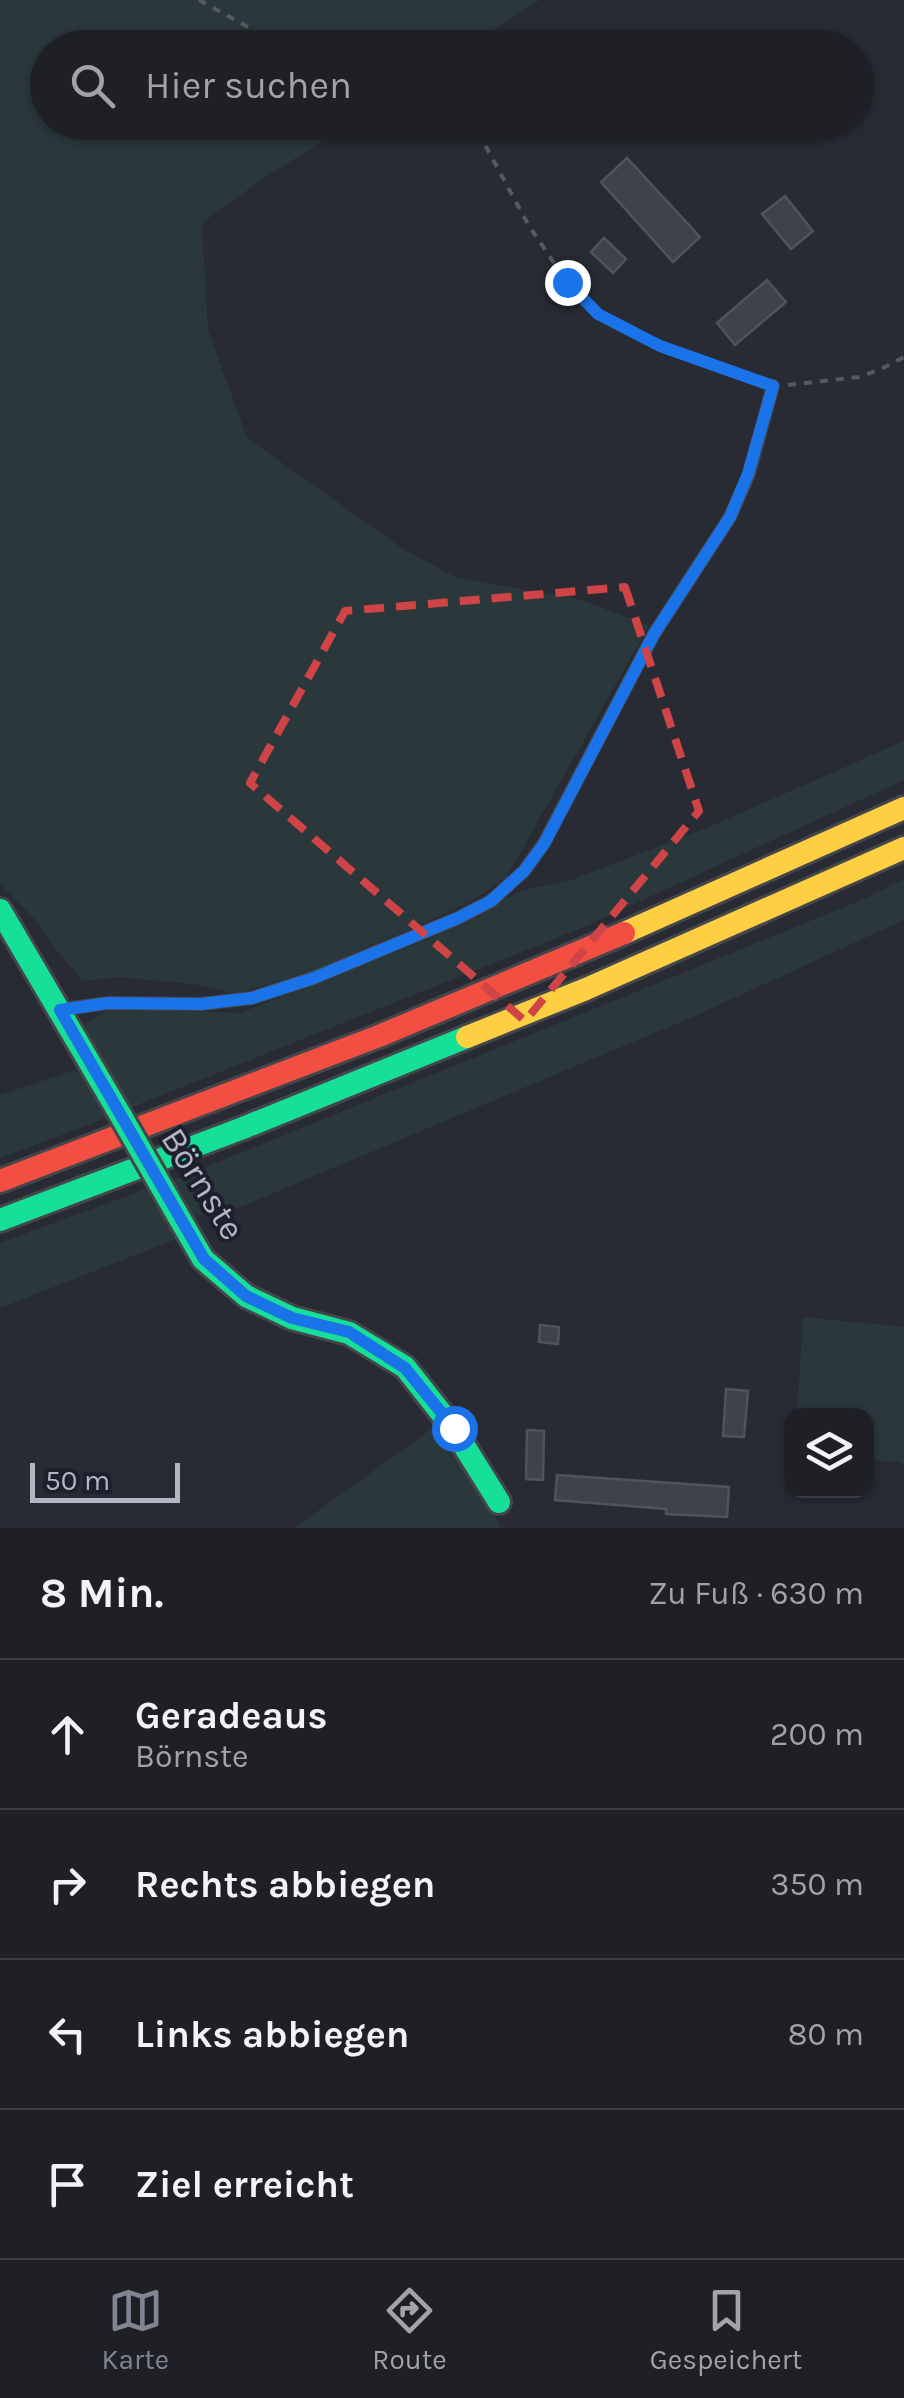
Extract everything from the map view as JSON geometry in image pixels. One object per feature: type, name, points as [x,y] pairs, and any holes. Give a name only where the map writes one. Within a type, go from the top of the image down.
[{"type":"main road","points":[[0,1181],[397,1029],[904,808]]},
{"type":"main road","points":[[0,1220],[243,1128],[568,996],[904,848]]},
{"type":"main road","name":"Börnste","points":[[0,910],[204,1259],[246,1296],[292,1318],[349,1332],[405,1368],[454,1428],[499,1502]]},
{"type":"lane","points":[[60,1010],[108,1003],[201,1004],[252,998],[331,970],[491,901],[524,871],[544,844],[654,634],[730,517],[748,474],[773,386]]},
{"type":"path","points":[[199,0],[253,30]]},
{"type":"path","points":[[482,140],[529,226],[567,282],[598,314],[660,346],[773,386],[859,376],[904,357]]},
{"type":"highlighted area","points":[[625,587],[699,811],[525,1021],[250,783],[345,611]]},
{"type":"shaded area","points":[[0,0],[540,0],[493,30],[30,30],[30,140],[324,140],[202,223],[208,330],[247,438],[402,548],[455,577],[579,599],[649,626],[506,878],[468,903],[418,926],[312,971],[236,994],[199,985],[120,977],[83,981],[39,924],[0,884]]},
{"type":"shaded area","points":[[904,741],[904,780],[582,928],[127,1109],[92,1050],[85,1023],[106,1011],[240,1013],[426,940],[523,890],[571,880],[704,829]]},
{"type":"shaded area","points":[[904,879],[904,920],[695,1016],[231,1211],[192,1216],[171,1181],[864,899]]},
{"type":"shaded area","points":[[72,1071],[86,1075],[110,1117],[0,1158],[0,1095]]},
{"type":"shaded area","points":[[151,1187],[179,1238],[0,1308],[0,1243]]},
{"type":"shaded area","points":[[803,1317],[904,1327],[904,1465],[874,1460],[874,1408],[797,1408]]},
{"type":"shaded area","points":[[437,1425],[481,1485],[501,1528],[294,1528]]},
{"type":"building","points":[[627,158],[700,237],[673,262],[601,182]]},
{"type":"building","points":[[785,196],[813,231],[791,249],[762,214]]},
{"type":"building","points":[[604,238],[626,259],[613,273],[591,252]]},
{"type":"building","points":[[767,280],[786,302],[735,345],[717,323]]},
{"type":"building","points":[[540,1325],[559,1327],[558,1344],[539,1342]]},
{"type":"building","points":[[726,1389],[748,1391],[744,1437],[723,1436]]},
{"type":"building","points":[[527,1430],[544,1431],[543,1480],[526,1479]]},
{"type":"building","points":[[557,1475],[729,1487],[727,1517],[666,1514],[666,1509],[555,1500]]},
{"type":"traffic: fast","points":[[0,910],[121,1116]]},
{"type":"traffic: fast","points":[[0,1220],[243,1128],[467,1037]]},
{"type":"traffic: fast","points":[[121,1116],[177,1214]]},
{"type":"traffic: fast","points":[[177,1214],[203,1259],[246,1296],[292,1318],[349,1333],[405,1367],[453,1428],[499,1502]]},
{"type":"traffic: slow","points":[[624,933],[904,808]]},
{"type":"traffic: slow","points":[[467,1037],[586,989],[904,848]]},
{"type":"traffic: jam","points":[[0,1181],[379,1036],[624,933]]},
{"type":"route","points":[[454,1428],[405,1368],[349,1332],[292,1318],[246,1296],[204,1259],[60,1010],[108,1003],[201,1004],[252,998],[314,978],[491,901],[524,871],[544,844],[654,634],[730,517],[748,474],[773,386],[660,346],[598,314],[567,282]]}]
